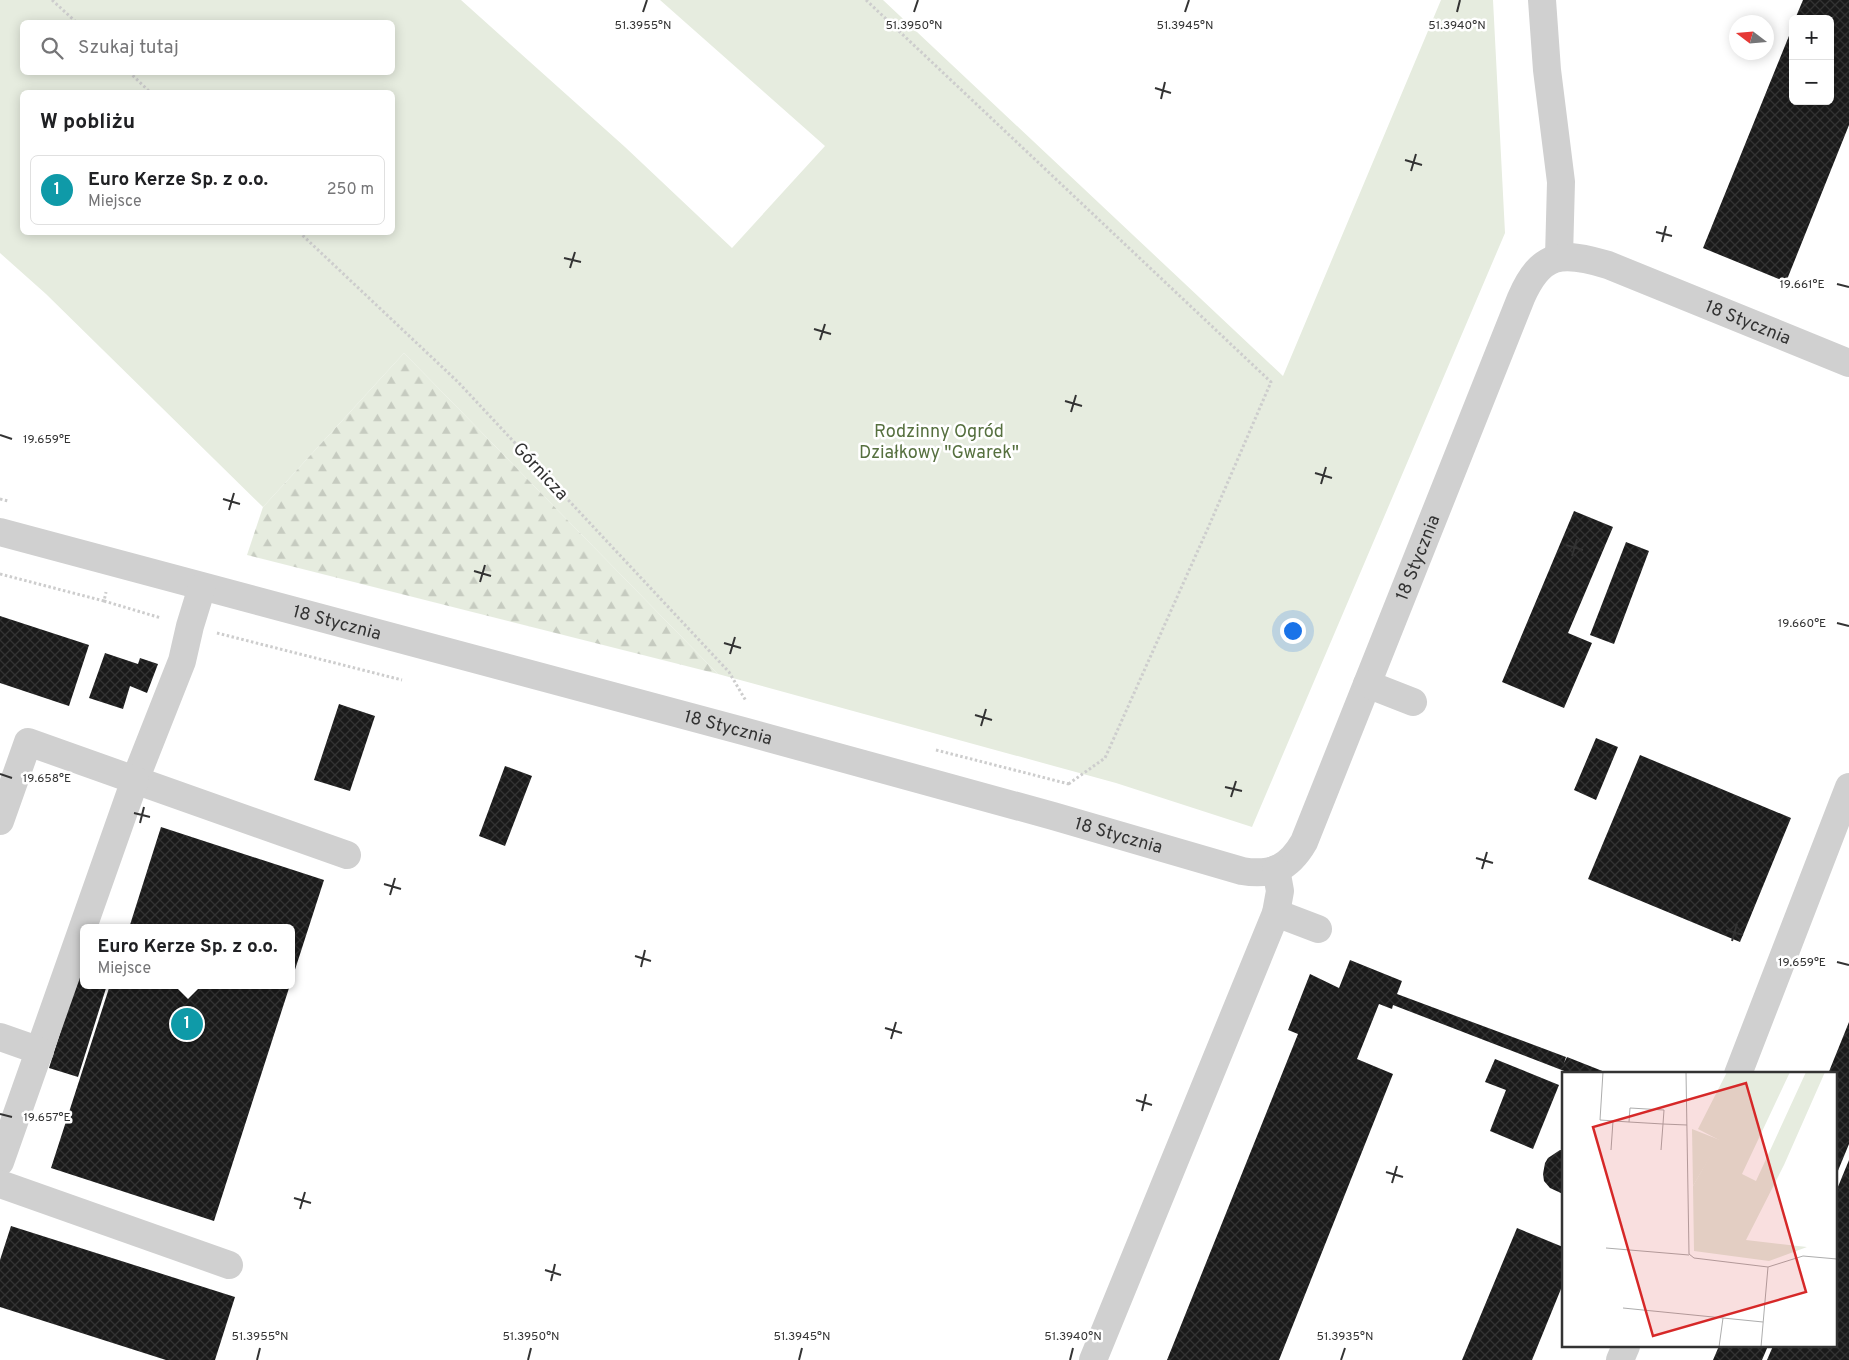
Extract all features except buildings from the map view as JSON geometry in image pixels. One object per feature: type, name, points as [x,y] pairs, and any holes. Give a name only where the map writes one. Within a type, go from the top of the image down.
[{"type":"street","points":[[1542,0],[1547,70],[1561,182],[1559,257]]},
{"type":"street","name":"18 Stycznia","points":[[0,532],[743,731],[1053,816],[1242,871],[1264,874],[1288,863],[1304,842],[1529,280],[1544,263],[1559,257],[1581,257],[1608,265],[1849,363]]},
{"type":"street","points":[[85,924],[135,780],[182,661],[202,587]]},
{"type":"street","points":[[1368,684],[1413,702]]},
{"type":"street","points":[[0,821],[28,742],[347,855]]},
{"type":"street","points":[[1739,1072],[1849,787]]},
{"type":"street","points":[[1093,1360],[1276,913],[1280,891],[1276,870]]},
{"type":"street","points":[[1276,913],[1318,929]]},
{"type":"street","points":[[0,1162],[80,937]]},
{"type":"street","points":[[0,1037],[40,1051]]},
{"type":"street","points":[[0,1184],[229,1265]]},
{"type":"street","points":[[1620,1360],[1625,1348]]},
{"type":"path","points":[[52,0],[74,20]]},
{"type":"path","points":[[866,0],[1271,382],[1105,758],[1060,790],[1053,816]]},
{"type":"path","points":[[132,75],[148,90]]},
{"type":"path","name":"Górnicza","points":[[302,235],[458,382],[729,672],[747,702],[743,731]]},
{"type":"path","points":[[104,601],[190,626],[402,680]]},
{"type":"green space","name":"Rodzinny Ogród Działkowy \"Gwarek\"","points":[[0,0],[461,0],[625,147],[732,248],[825,146],[660,0],[883,0],[1283,376],[1441,0],[1493,0],[1505,233],[1252,827],[1116,783],[718,674],[404,353],[263,507],[46,294],[0,253]]},
{"type":"green space","points":[[404,353],[718,674],[247,555],[263,507]]},
{"type":"place","name":"Euro Kerze Sp. z o.o.","points":[[187,1024]]}]
